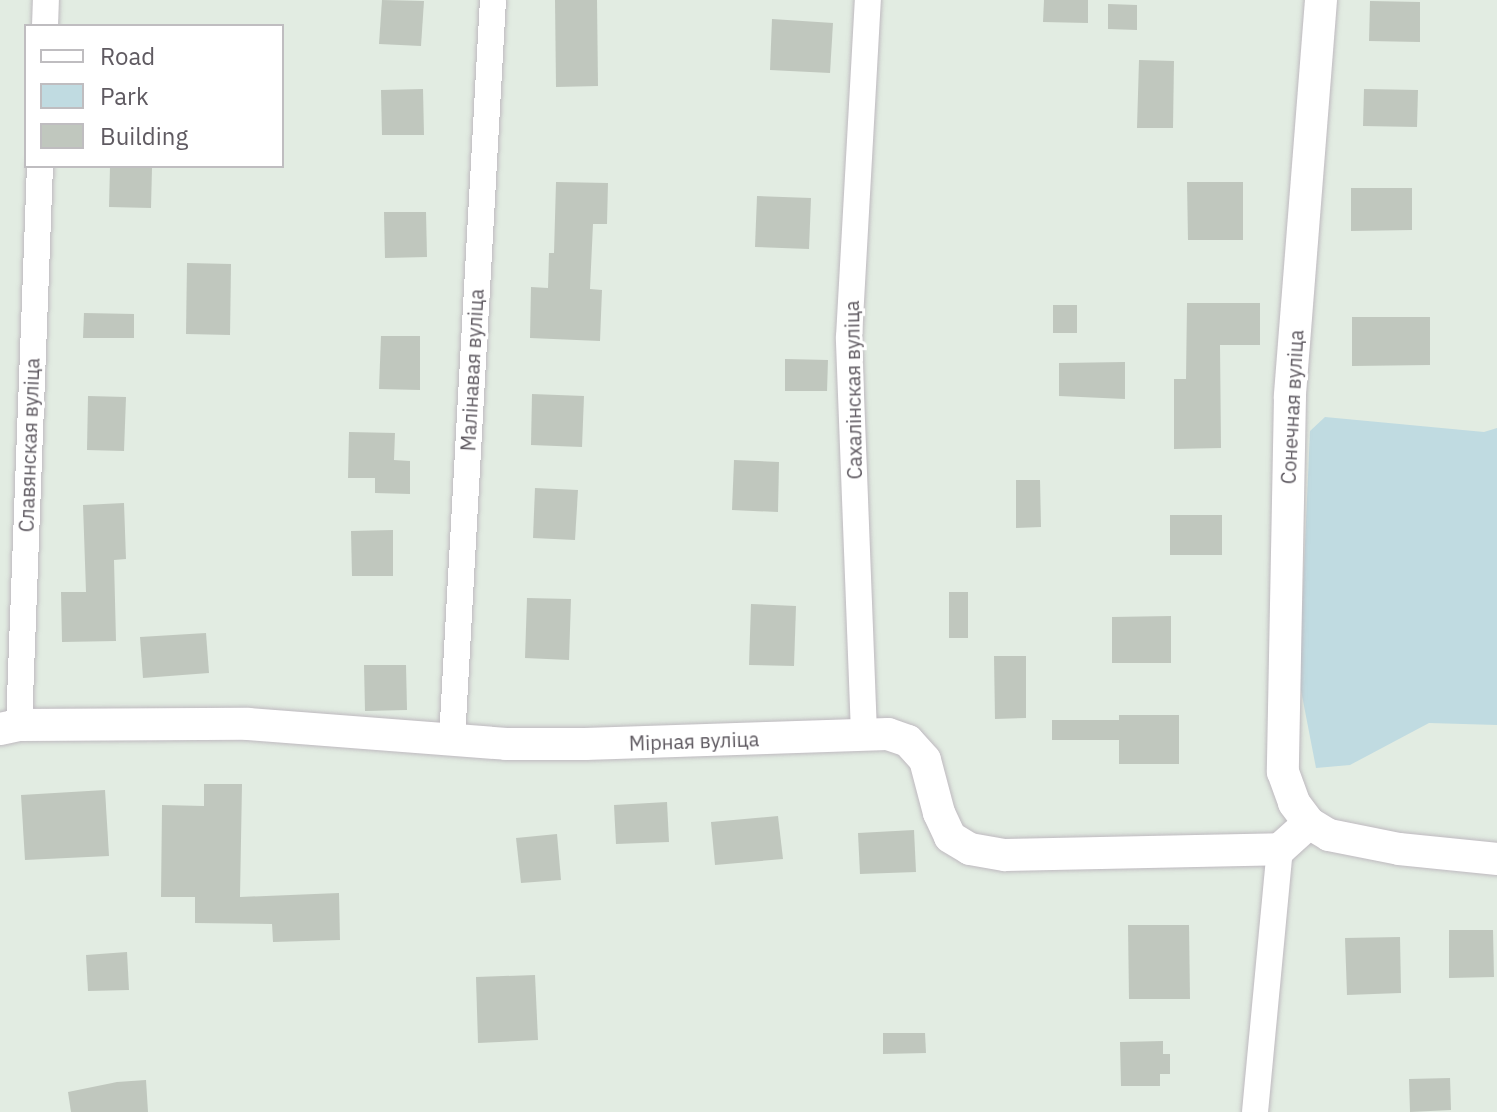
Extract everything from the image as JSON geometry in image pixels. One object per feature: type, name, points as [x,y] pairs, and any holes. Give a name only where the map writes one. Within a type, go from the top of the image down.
[{"type":"street","points":[[45,24],[46,0]]},
{"type":"street","name":"Малінавая вуліца","points":[[452,740],[493,0]]},
{"type":"street","name":"Сахалінская вуліца","points":[[864,733],[849,337],[868,0]]},
{"type":"street","name":"Сонечная вуліца","points":[[1305,817],[1283,772],[1287,494],[1290,396],[1321,0]]},
{"type":"street","name":"Славянская вуліца","points":[[10,727],[40,168]]},
{"type":"street","name":"Мірная вуліца","points":[[10,727],[248,724],[506,744],[678,743],[888,734],[908,741],[925,760],[939,813],[950,837],[970,849],[1019,855],[1280,849]]},
{"type":"street","points":[[1255,1112],[1280,849],[1305,817],[1329,835],[1371,844],[1497,859]]},
{"type":"green space","points":[[1325,417],[1484,432],[1497,428],[1497,725],[1429,723],[1350,765],[1316,768],[1299,680],[1310,431]]},
{"type":"building","points":[[382,0],[424,1],[421,46],[379,44]]},
{"type":"building","points":[[555,0],[597,0],[598,86],[556,87]]},
{"type":"building","points":[[1044,0],[1088,0],[1088,23],[1043,22]]},
{"type":"building","points":[[1370,1],[1420,2],[1420,42],[1369,41]]},
{"type":"building","points":[[1108,4],[1137,5],[1137,30],[1108,29]]},
{"type":"building","points":[[772,19],[833,23],[830,73],[770,70]]},
{"type":"building","points":[[1139,60],[1174,61],[1173,128],[1137,128]]},
{"type":"building","points":[[423,89],[424,135],[382,135],[381,90]]},
{"type":"building","points":[[1364,89],[1418,90],[1417,127],[1363,126]]},
{"type":"building","points":[[110,168],[152,168],[151,208],[109,207]]},
{"type":"building","points":[[556,182],[608,183],[607,224],[593,224],[590,289],[602,290],[600,341],[530,338],[531,287],[548,288],[549,253],[554,253]]},
{"type":"building","points":[[1187,182],[1243,182],[1243,240],[1188,240]]},
{"type":"building","points":[[1351,188],[1412,188],[1412,230],[1351,231]]},
{"type":"building","points":[[757,196],[811,198],[809,249],[755,247]]},
{"type":"building","points":[[384,212],[426,212],[427,257],[385,258]]},
{"type":"building","points":[[187,263],[231,264],[230,335],[186,334]]},
{"type":"building","points":[[1187,303],[1260,303],[1260,345],[1220,345],[1221,448],[1174,449],[1174,379],[1186,379]]},
{"type":"building","points":[[1053,305],[1077,305],[1077,333],[1053,333]]},
{"type":"building","points":[[84,313],[134,314],[134,338],[83,338]]},
{"type":"building","points":[[1352,317],[1430,317],[1430,365],[1352,366]]},
{"type":"building","points":[[381,336],[420,336],[420,390],[379,389]]},
{"type":"building","points":[[785,359],[828,360],[827,391],[785,391]]},
{"type":"building","points":[[1125,362],[1125,399],[1059,396],[1059,363]]},
{"type":"building","points":[[532,394],[584,396],[582,447],[531,445]]},
{"type":"building","points":[[88,396],[126,397],[124,451],[87,450]]},
{"type":"building","points":[[349,432],[395,433],[394,460],[410,461],[410,494],[375,493],[375,478],[348,478]]},
{"type":"building","points":[[734,460],[779,462],[778,512],[732,510]]},
{"type":"building","points":[[1016,480],[1040,480],[1041,527],[1016,528]]},
{"type":"building","points":[[535,488],[578,490],[575,540],[533,538]]},
{"type":"building","points":[[124,503],[126,559],[114,560],[116,641],[62,642],[61,592],[86,592],[83,505]]},
{"type":"building","points":[[1170,515],[1222,515],[1222,555],[1170,555]]},
{"type":"building","points":[[393,530],[393,576],[352,576],[351,531]]},
{"type":"building","points":[[949,592],[968,592],[968,638],[949,638]]},
{"type":"building","points":[[527,598],[571,599],[569,660],[525,658]]},
{"type":"building","points":[[751,604],[796,606],[794,666],[749,665]]},
{"type":"building","points":[[1171,616],[1171,663],[1112,663],[1112,617]]},
{"type":"building","points":[[206,633],[209,673],[143,678],[140,637]]},
{"type":"building","points":[[994,656],[1026,656],[1026,718],[995,719]]},
{"type":"building","points":[[364,665],[406,665],[407,710],[365,711]]},
{"type":"building","points":[[1119,715],[1179,715],[1179,764],[1119,764],[1119,740],[1052,740],[1052,720],[1119,720]]},
{"type":"building","points":[[204,784],[242,784],[240,897],[339,893],[340,940],[273,942],[272,924],[195,923],[195,897],[161,897],[162,805],[204,806]]},
{"type":"building","points":[[105,790],[109,856],[25,860],[21,795]]},
{"type":"building","points":[[667,802],[669,842],[616,844],[614,805]]},
{"type":"building","points":[[778,816],[783,859],[715,865],[711,822]]},
{"type":"building","points":[[914,830],[916,872],[860,874],[858,833]]},
{"type":"building","points":[[557,834],[561,880],[521,883],[516,838]]},
{"type":"building","points":[[1128,925],[1189,925],[1190,999],[1129,999]]},
{"type":"building","points":[[1449,930],[1493,930],[1494,977],[1449,978]]},
{"type":"building","points":[[1400,937],[1401,993],[1347,995],[1345,938]]},
{"type":"building","points":[[127,952],[129,990],[88,991],[86,955]]},
{"type":"building","points":[[535,975],[538,1040],[478,1043],[476,977]]},
{"type":"building","points":[[883,1033],[925,1033],[926,1053],[883,1054]]},
{"type":"building","points":[[1163,1041],[1163,1054],[1170,1054],[1170,1074],[1160,1074],[1160,1086],[1121,1086],[1120,1042]]},
{"type":"building","points":[[1450,1078],[1451,1110],[1410,1112],[1409,1079]]},
{"type":"building","points":[[146,1080],[148,1112],[71,1112],[68,1092],[117,1082]]}]
